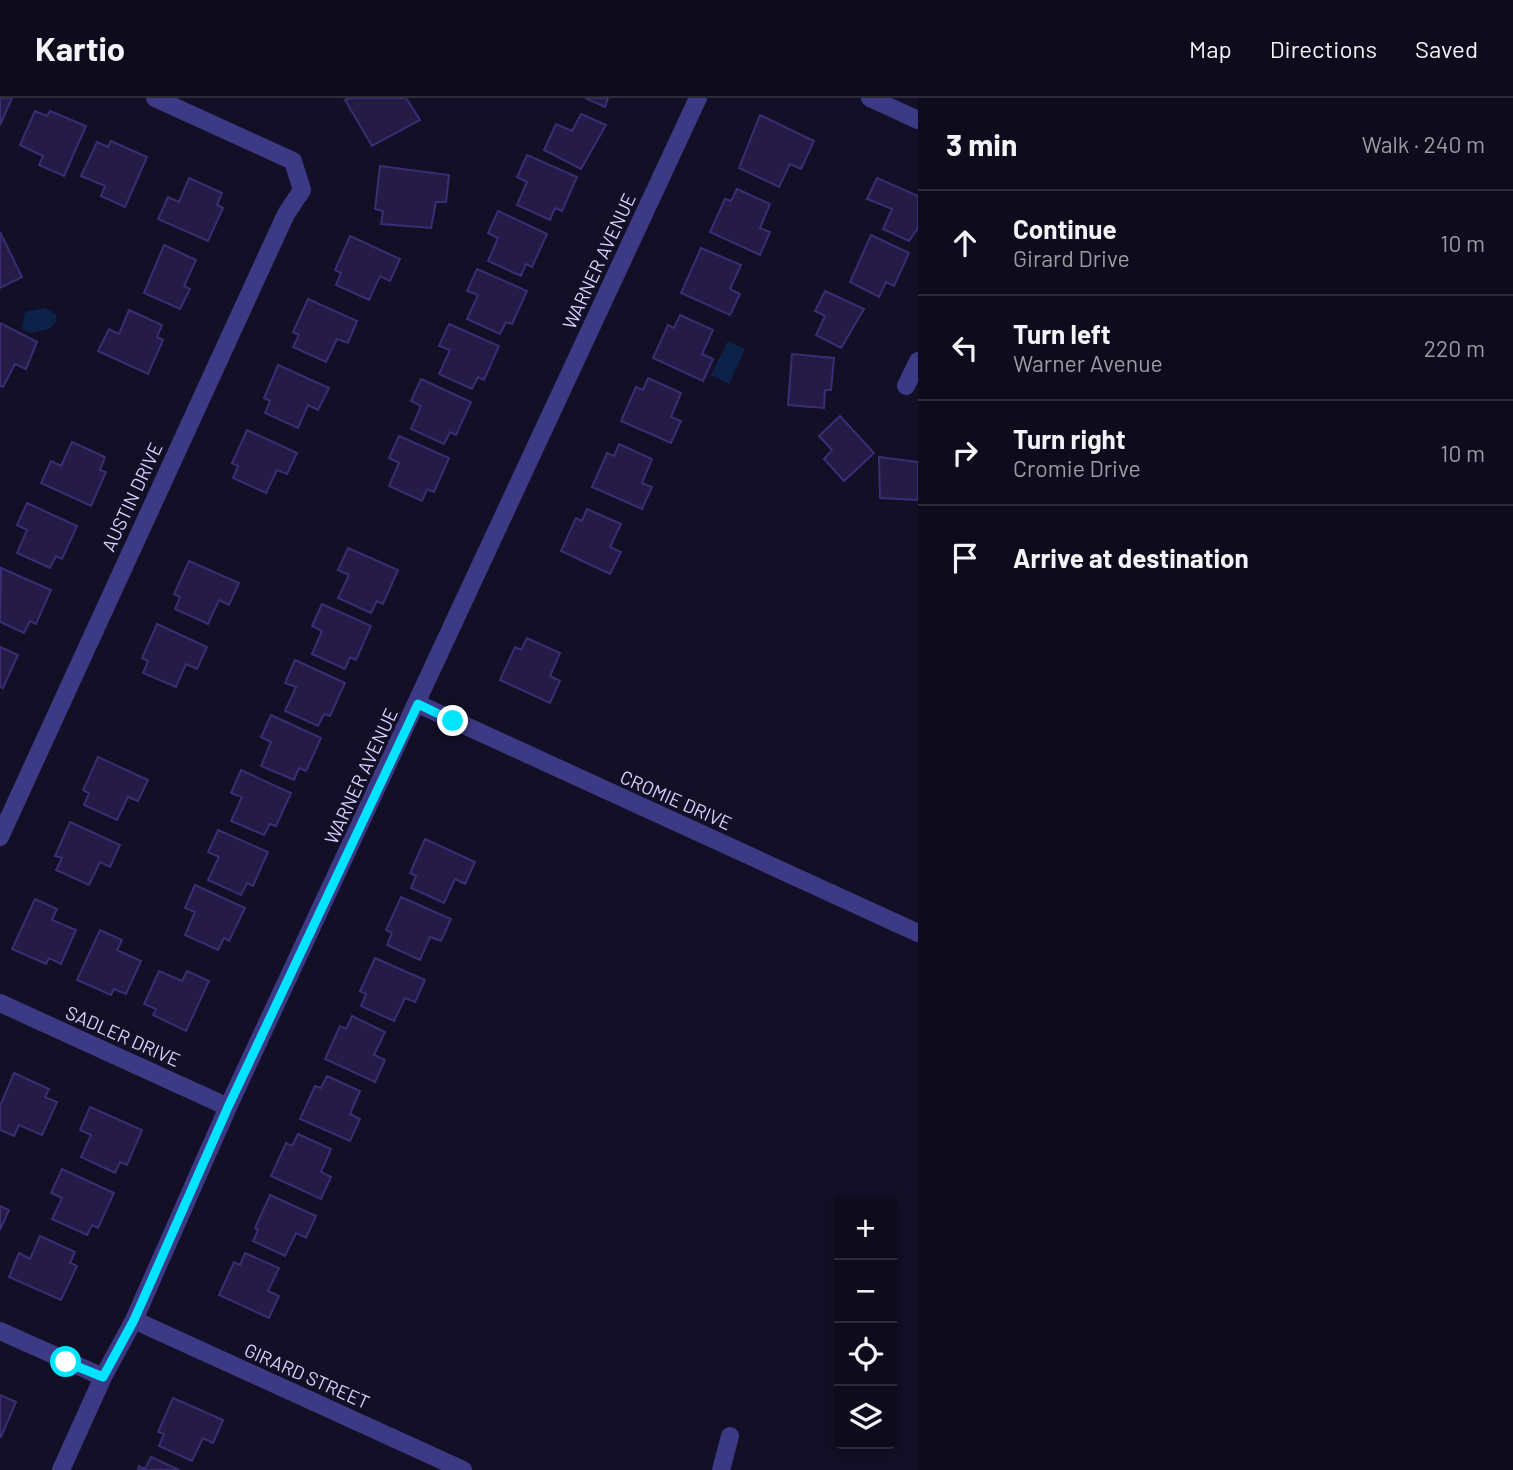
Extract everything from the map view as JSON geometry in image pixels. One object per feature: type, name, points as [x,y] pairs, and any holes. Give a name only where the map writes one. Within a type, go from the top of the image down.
[{"type":"street","name":"AUSTIN DRIVE","points":[[0,837],[286,214],[302,190],[293,161],[155,98]]},
{"type":"street","name":"WARNER AVENUE","points":[[61,1470],[103,1377],[134,1320],[228,1107],[698,98]]},
{"type":"street","points":[[870,98],[918,120]]},
{"type":"street","points":[[906,386],[918,361]]},
{"type":"street","name":"CROMIE DRIVE","points":[[418,704],[918,933]]},
{"type":"street","name":"SADLER DRIVE","points":[[0,1003],[228,1107]]},
{"type":"street","name":"GIRARD STREET","points":[[134,1320],[463,1470]]},
{"type":"street","points":[[0,1331],[103,1377]]},
{"type":"street","points":[[721,1470],[730,1436]]},
{"type":"water","points":[[45,308],[56,314],[56,322],[49,329],[31,333],[22,329],[25,312]]},
{"type":"water","points":[[728,341],[745,349],[729,384],[711,375]]},
{"type":"building","points":[[0,98],[12,98],[0,125]]},
{"type":"building","points":[[406,98],[420,120],[372,146],[345,100]]},
{"type":"building","points":[[585,98],[608,98],[605,107]]},
{"type":"building","points":[[35,111],[47,116],[50,111],[86,126],[64,176],[39,165],[43,156],[20,145]]},
{"type":"building","points":[[581,114],[606,125],[581,169],[544,150],[556,124],[572,131]]},
{"type":"building","points":[[760,115],[814,141],[801,169],[790,164],[779,187],[739,168]]},
{"type":"building","points":[[111,141],[147,157],[125,207],[101,196],[105,186],[81,176],[97,142],[108,147]]},
{"type":"building","points":[[527,155],[577,177],[562,211],[555,208],[550,220],[517,205],[527,182],[517,177]]},
{"type":"building","points":[[380,166],[449,175],[446,202],[436,202],[431,228],[381,224],[383,211],[375,209]]},
{"type":"building","points":[[189,178],[222,193],[217,205],[223,208],[208,241],[158,219],[168,197],[179,202]]},
{"type":"building","points":[[877,178],[918,196],[918,228],[909,241],[883,229],[892,209],[867,199]]},
{"type":"building","points":[[737,189],[770,204],[760,228],[770,232],[760,255],[710,232],[725,199],[731,201]]},
{"type":"building","points":[[498,211],[547,234],[532,267],[526,264],[521,276],[488,261],[498,238],[488,233]]},
{"type":"building","points":[[0,232],[22,277],[0,288]]},
{"type":"building","points":[[871,235],[909,253],[894,286],[886,282],[879,297],[850,282]]},
{"type":"building","points":[[350,236],[400,259],[390,281],[380,276],[369,300],[336,285],[341,273],[335,270]]},
{"type":"building","points":[[164,245],[196,260],[184,286],[190,289],[180,309],[144,293]]},
{"type":"building","points":[[701,248],[741,265],[730,289],[740,294],[730,315],[681,293]]},
{"type":"building","points":[[477,269],[527,291],[512,324],[506,322],[500,334],[467,319],[478,295],[467,291]]},
{"type":"building","points":[[825,291],[864,309],[841,348],[816,335],[825,316],[815,311]]},
{"type":"building","points":[[308,299],[357,321],[348,343],[337,339],[326,362],[293,347],[299,335],[293,332]]},
{"type":"building","points":[[129,310],[162,325],[157,337],[163,340],[148,374],[98,351],[109,329],[119,334]]},
{"type":"building","points":[[680,315],[713,330],[702,354],[713,359],[703,381],[653,358],[668,325],[674,328]]},
{"type":"building","points":[[0,323],[37,342],[26,369],[15,364],[3,387],[0,386]]},
{"type":"building","points":[[449,324],[499,346],[484,380],[478,377],[472,389],[439,374],[450,350],[439,346]]},
{"type":"building","points":[[792,354],[834,358],[831,390],[825,390],[824,408],[788,405]]},
{"type":"building","points":[[278,365],[329,388],[318,410],[308,405],[298,428],[265,413],[270,401],[264,398]]},
{"type":"building","points":[[648,378],[681,393],[671,417],[681,421],[671,443],[621,421],[636,387],[643,390]]},
{"type":"building","points":[[421,379],[471,402],[456,435],[450,432],[444,444],[411,429],[421,406],[411,401]]},
{"type":"building","points":[[840,416],[874,453],[844,481],[824,459],[832,450],[819,436]]},
{"type":"building","points":[[247,430],[297,453],[287,474],[277,470],[266,493],[233,478],[238,466],[232,463]]},
{"type":"building","points":[[399,436],[449,458],[434,492],[427,489],[422,501],[389,486],[399,463],[389,458]]},
{"type":"building","points":[[72,442],[105,457],[100,470],[106,472],[91,506],[41,483],[51,461],[61,466]]},
{"type":"building","points":[[619,444],[652,459],[642,483],[652,487],[642,509],[592,487],[607,453],[614,456]]},
{"type":"building","points":[[879,457],[918,462],[918,500],[880,498]]},
{"type":"building","points":[[27,503],[77,526],[62,559],[56,556],[50,568],[17,553],[27,530],[17,525]]},
{"type":"building","points":[[587,509],[621,524],[610,547],[621,552],[610,574],[561,551],[576,518],[582,521]]},
{"type":"building","points":[[348,548],[398,570],[383,604],[377,601],[371,613],[338,598],[349,575],[338,570]]},
{"type":"building","points":[[189,561],[239,583],[229,605],[219,600],[208,624],[175,609],[180,597],[174,594]]},
{"type":"building","points":[[1,568],[51,590],[36,624],[30,621],[24,633],[0,622]]},
{"type":"building","points":[[322,604],[371,626],[356,660],[350,657],[345,669],[312,654],[322,631],[312,626]]},
{"type":"building","points":[[157,624],[207,647],[197,669],[186,664],[176,687],[143,673],[148,661],[142,658]]},
{"type":"building","points":[[527,638],[560,653],[550,676],[560,681],[550,703],[500,680],[515,647],[521,650]]},
{"type":"building","points":[[0,647],[18,655],[3,688],[0,687]]},
{"type":"building","points":[[295,660],[345,683],[330,716],[324,714],[318,726],[285,711],[296,687],[285,683]]},
{"type":"building","points":[[271,715],[321,738],[306,771],[299,768],[294,780],[261,766],[271,742],[261,737]]},
{"type":"building","points":[[98,757],[148,780],[138,801],[128,797],[117,820],[84,805],[89,793],[83,790]]},
{"type":"building","points":[[241,770],[291,793],[276,826],[270,824],[264,835],[231,821],[242,797],[231,793]]},
{"type":"building","points":[[70,822],[120,845],[110,867],[100,862],[89,885],[56,870],[62,858],[55,856]]},
{"type":"building","points":[[218,830],[268,852],[253,886],[247,883],[241,895],[208,880],[219,857],[208,852]]},
{"type":"building","points":[[425,839],[475,862],[465,884],[455,879],[444,903],[411,888],[416,876],[410,873]]},
{"type":"building","points":[[195,885],[245,908],[229,941],[224,938],[218,950],[185,935],[195,912],[185,908]]},
{"type":"building","points":[[401,897],[451,919],[441,941],[430,937],[420,960],[387,945],[392,933],[386,930]]},
{"type":"building","points":[[35,899],[57,909],[52,920],[76,930],[61,964],[49,958],[46,964],[12,949]]},
{"type":"building","points":[[100,930],[122,940],[117,950],[141,961],[126,994],[114,989],[111,995],[77,980]]},
{"type":"building","points":[[375,958],[425,980],[415,1002],[405,998],[394,1021],[361,1006],[366,994],[360,991]]},
{"type":"building","points":[[159,971],[182,981],[187,971],[209,981],[186,1031],[153,1015],[156,1009],[144,1004]]},
{"type":"building","points":[[352,1016],[385,1032],[374,1055],[385,1060],[375,1082],[325,1059],[340,1026],[346,1029]]},
{"type":"building","points":[[14,1073],[49,1089],[45,1097],[57,1102],[42,1135],[19,1125],[14,1136],[0,1130],[0,1106]]},
{"type":"building","points":[[327,1076],[360,1091],[350,1114],[360,1119],[350,1141],[300,1119],[315,1086],[321,1088]]},
{"type":"building","points":[[90,1107],[142,1130],[127,1165],[120,1162],[115,1173],[81,1157],[91,1135],[80,1130]]},
{"type":"building","points":[[298,1134],[331,1149],[321,1172],[331,1177],[321,1199],[271,1176],[286,1143],[292,1146]]},
{"type":"building","points":[[62,1169],[114,1193],[98,1228],[92,1225],[87,1235],[52,1219],[62,1198],[51,1193]]},
{"type":"building","points":[[270,1195],[316,1216],[306,1238],[296,1233],[285,1256],[253,1241],[258,1230],[255,1228]]},
{"type":"building","points":[[0,1206],[9,1210],[0,1230]]},
{"type":"building","points":[[40,1236],[75,1252],[70,1263],[77,1266],[61,1300],[9,1277],[19,1253],[30,1259]]},
{"type":"building","points":[[245,1253],[279,1268],[268,1291],[279,1296],[269,1318],[219,1295],[234,1262],[240,1265]]},
{"type":"building","points":[[0,1395],[16,1402],[1,1437],[0,1436]]},
{"type":"building","points":[[173,1398],[223,1420],[213,1443],[203,1438],[192,1461],[159,1446],[164,1434],[158,1432]]},
{"type":"building","points":[[151,1457],[179,1470],[138,1470],[139,1466],[145,1469]]},
{"type":"route","points":[[66,1362],[103,1377],[134,1320],[228,1107],[418,704],[453,721]]}]
